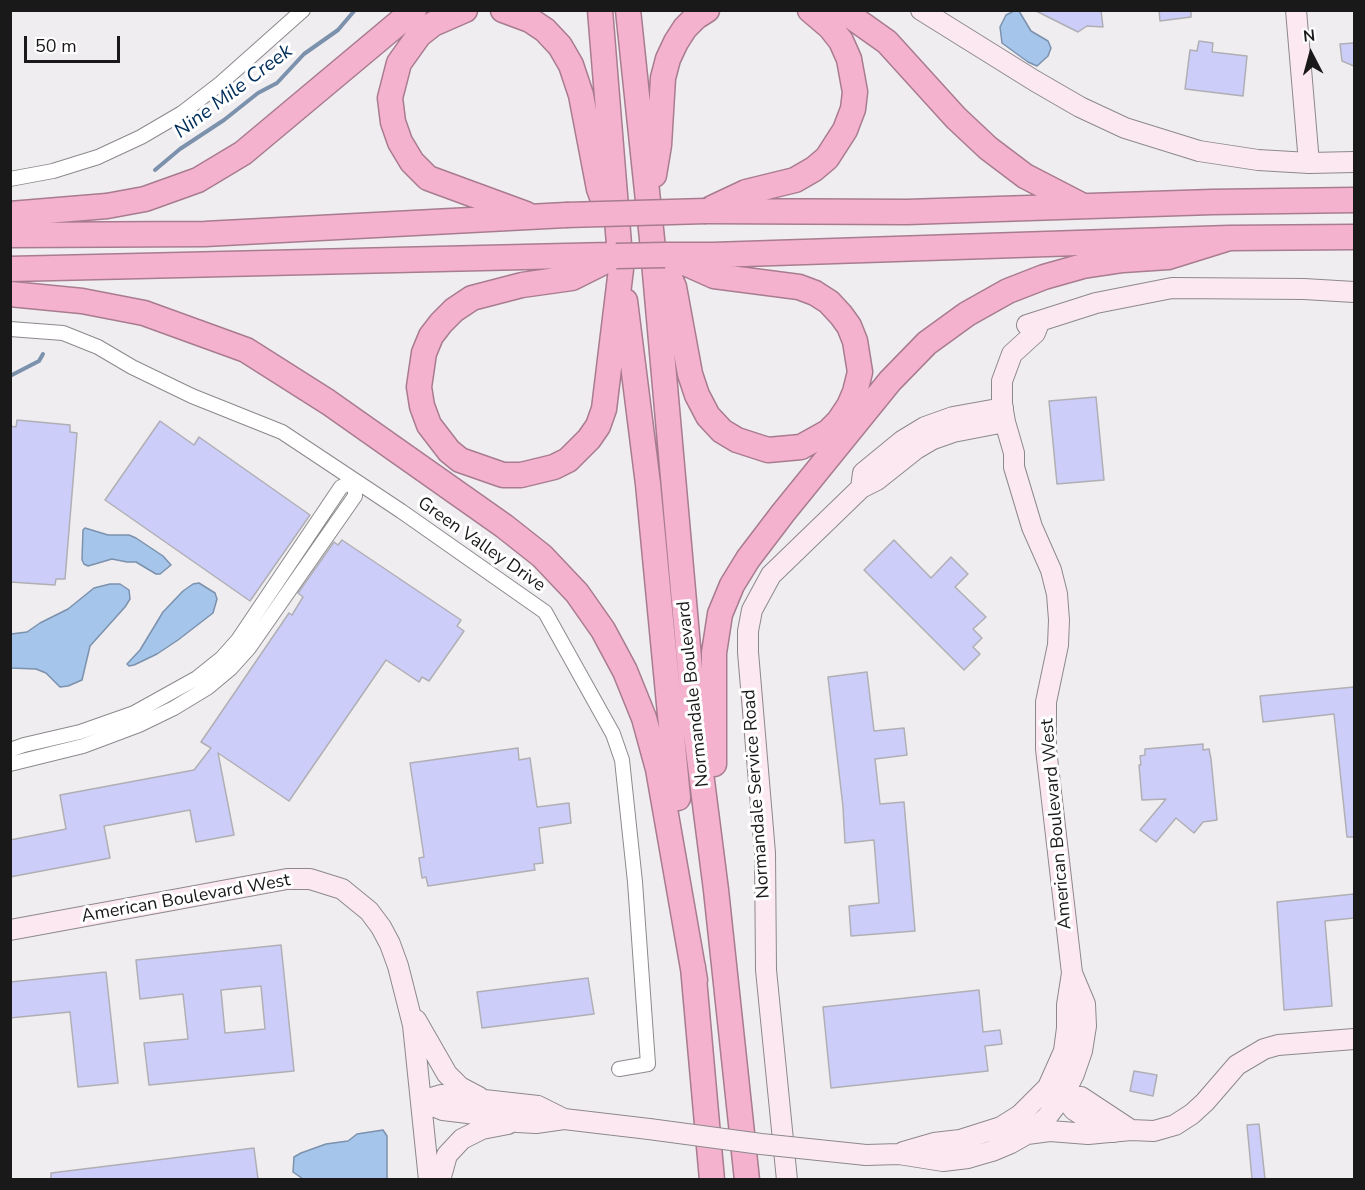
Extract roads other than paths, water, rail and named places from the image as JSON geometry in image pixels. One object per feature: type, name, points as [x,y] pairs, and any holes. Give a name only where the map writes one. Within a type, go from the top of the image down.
[{"type":"highway","points":[[10,214],[107,206],[145,199],[198,180],[230,163],[243,153],[414,10]]},
{"type":"highway","points":[[465,10],[433,24],[419,35],[399,63],[390,98],[393,122],[399,142],[412,162],[428,178],[533,217]]},
{"type":"highway","points":[[503,10],[522,17],[545,30],[560,46],[571,65],[581,95],[599,189],[618,257]]},
{"type":"highway","points":[[600,10],[618,257],[606,401],[598,426],[567,460],[554,468],[521,476],[495,473],[460,460],[438,439],[429,425],[422,406],[419,387],[420,369],[431,336],[454,310],[472,298],[522,285],[570,267],[618,257],[659,247],[713,265],[799,287],[829,302],[841,315],[849,326],[855,341],[860,372],[849,406],[828,432],[801,447],[768,450],[737,440],[722,431],[708,416],[697,395],[690,374],[674,287],[659,247]]},
{"type":"highway","name":"Normandale Boulevard","points":[[628,10],[648,207],[659,247],[695,726],[716,890],[747,1179]]},
{"type":"highway","points":[[648,207],[659,145],[663,78],[668,59],[686,28],[696,17],[707,10]]},
{"type":"highway","points":[[706,211],[746,192],[795,180],[814,169],[832,152],[845,130],[853,109],[855,92],[849,59],[841,41],[830,27],[810,10]]},
{"type":"highway","points":[[842,10],[887,42],[956,118],[988,148],[1025,176],[1085,207]]},
{"type":"highway","points":[[10,235],[205,234],[566,215],[706,211],[907,212],[1354,200]]},
{"type":"highway","points":[[713,265],[1228,238],[1354,237]]},
{"type":"highway","points":[[716,890],[713,720],[714,653],[720,614],[742,568],[783,513],[890,381],[927,343],[968,314],[1008,291],[1044,277],[1083,266],[1168,257],[1228,238]]},
{"type":"highway","name":"Normandale Boulevard","points":[[618,257],[648,484],[712,1179]]},
{"type":"highway","points":[[10,269],[570,267]]},
{"type":"highway","points":[[10,294],[82,301],[144,313],[246,350],[338,409],[504,526],[542,556],[577,593],[603,630],[626,671],[644,718],[658,769],[695,981]]},
{"type":"street","points":[[10,180],[53,171],[98,157],[141,137],[182,113],[221,83],[303,10]]},
{"type":"street","points":[[921,10],[1035,81],[1080,107],[1125,128],[1199,151],[1258,160],[1309,163],[1354,162]]},
{"type":"street","points":[[1296,10],[1309,163]]},
{"type":"street","name":"American Boulevard West","points":[[899,1154],[934,1143],[960,1140],[1001,1127],[1020,1115],[1055,1091],[1074,1074],[1082,1051],[1086,1026],[1085,1004],[1072,973],[1056,850],[1045,727],[1046,702],[1058,645],[1057,594],[1051,570],[1032,526],[1014,467],[1014,453],[998,416],[1002,381],[1012,354],[1035,333],[1039,323],[1096,303],[1172,288],[1304,289],[1354,292]]},
{"type":"street","name":"Green Valley Drive","points":[[10,329],[63,333],[98,347],[132,367],[192,396],[282,432],[545,612],[613,734],[622,760],[635,882],[648,1064],[619,1069]]},
{"type":"street","name":"Normandale Service Road","points":[[787,1179],[766,970],[765,853],[752,713],[748,631],[752,610],[771,575],[861,488],[877,480],[916,449],[933,439],[998,416]]},
{"type":"street","points":[[10,750],[80,732],[134,713],[197,678],[222,658],[238,640],[341,487],[355,481],[355,496],[249,648],[231,668],[199,693],[139,725],[83,746],[10,764]]},
{"type":"street","name":"American Boulevard West","points":[[10,930],[288,879],[310,879],[342,890],[369,911],[390,944],[410,1010],[421,1101]]},
{"type":"street","points":[[410,1010],[447,1074],[460,1087],[484,1100]]},
{"type":"street","points":[[1027,1134],[1050,1131],[1088,1134],[1154,1131],[1175,1125],[1205,1102],[1237,1065],[1264,1049],[1278,1045],[1354,1039]]},
{"type":"street","points":[[1055,1091],[1088,1100],[1124,1131]]},
{"type":"street","name":"American Boulevard West","points":[[421,1101],[443,1110],[501,1117],[517,1122],[536,1123],[564,1119],[761,1144],[866,1155],[899,1154],[943,1161],[968,1158],[992,1151],[1027,1134],[1047,1117],[1055,1091]]},
{"type":"street","name":"American Boulevard West","points":[[421,1101],[441,1095],[538,1106],[564,1119]]},
{"type":"street","points":[[421,1101],[429,1179]]},
{"type":"street","points":[[440,1179],[447,1155],[462,1139],[483,1129],[517,1122]]},
{"type":"water","points":[[1016,10],[1019,11],[1031,31],[1048,41],[1051,48],[1048,56],[1037,66],[1002,43],[1000,27],[1006,15]]},
{"type":"water","points":[[85,528],[108,535],[129,535],[136,538],[163,556],[171,565],[160,574],[136,562],[112,559],[88,566],[82,560],[83,530]]},
{"type":"water","points":[[199,583],[215,593],[217,599],[213,613],[157,654],[129,666],[127,664],[140,650],[163,612],[183,591]]},
{"type":"water","points":[[120,584],[129,590],[130,599],[90,646],[82,680],[60,687],[46,673],[36,669],[11,668],[11,634],[27,632],[68,609],[94,588]]},
{"type":"water","points":[[383,1130],[387,1136],[387,1179],[303,1179],[293,1172],[294,1157],[301,1153],[326,1144],[348,1141],[357,1134]]},
{"type":"waterway","name":"Nine Mile Creek","points":[[155,170],[180,149],[224,120],[258,93],[277,83],[304,54],[338,30],[355,10]]},
{"type":"waterway","name":"Nine Mile Creek","points":[[10,376],[39,361],[43,354]]}]
